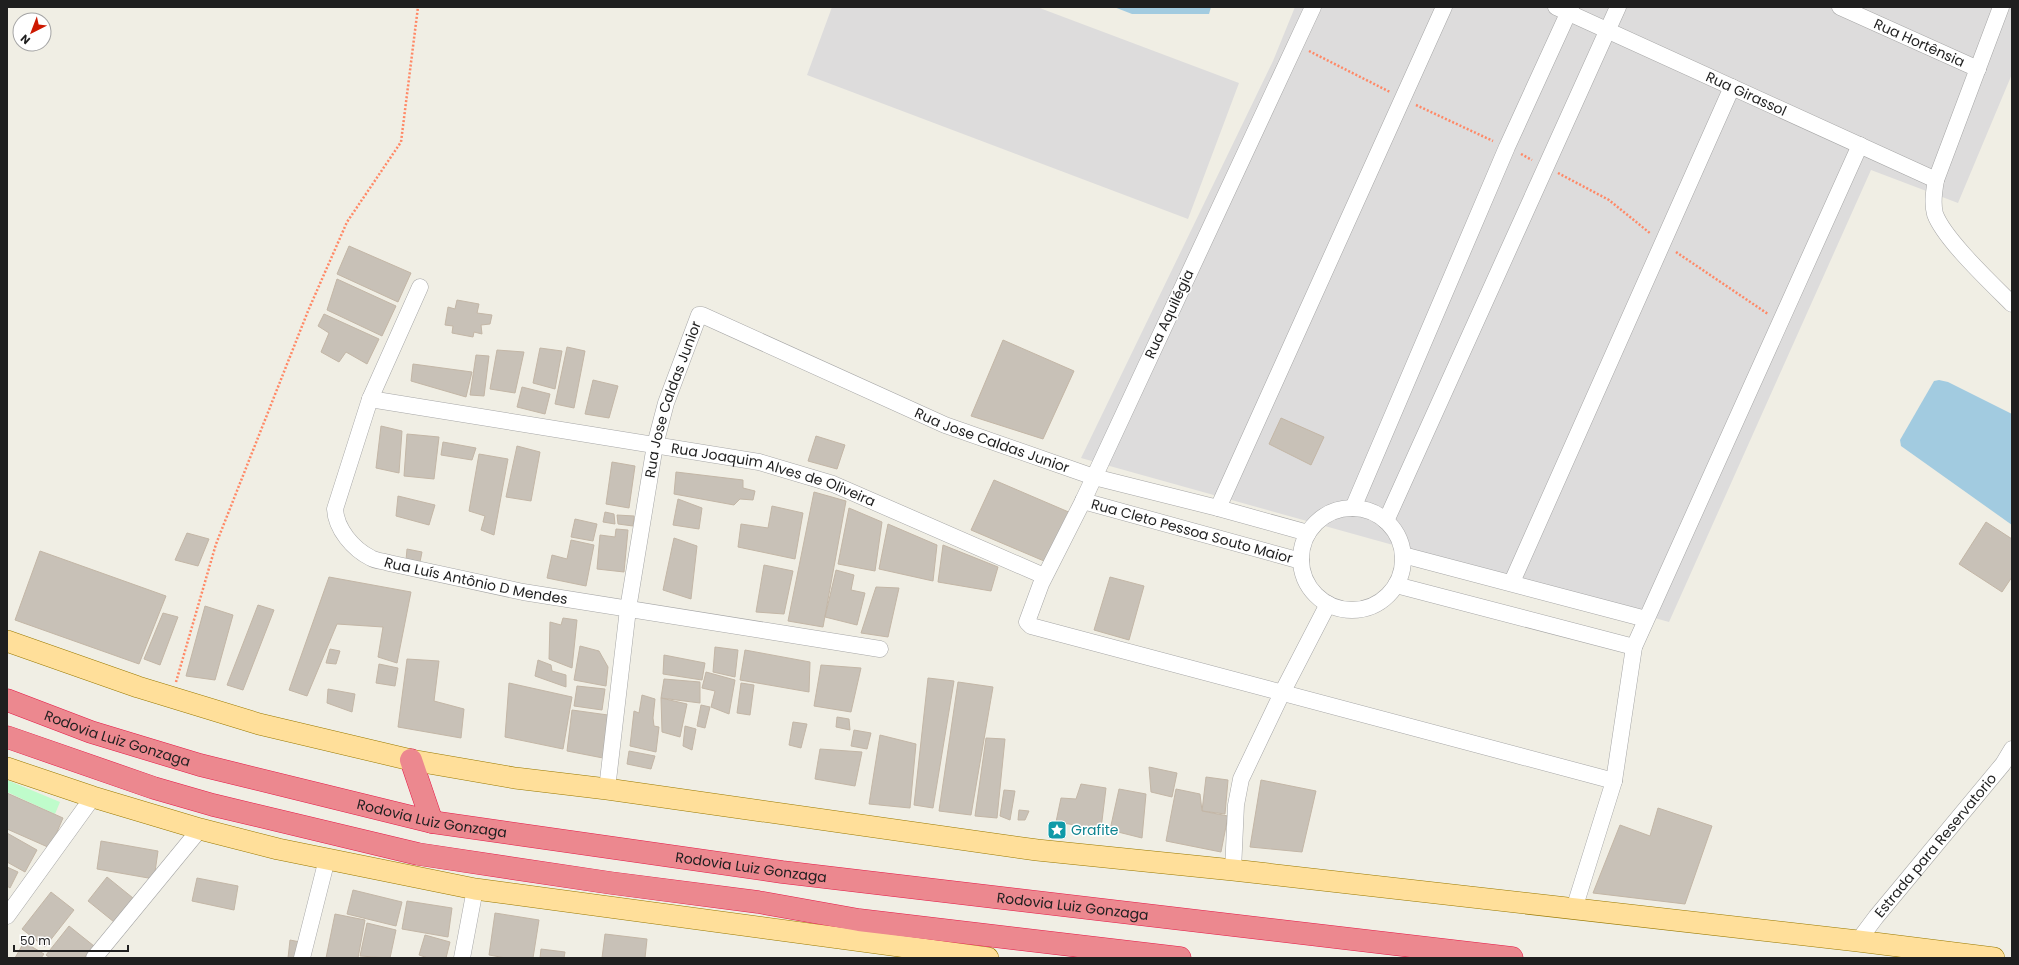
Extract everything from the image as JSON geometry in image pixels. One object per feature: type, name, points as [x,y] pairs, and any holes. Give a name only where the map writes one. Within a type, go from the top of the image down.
[{"type":"highway","name":"Rodovia Luiz Gonzaga","points":[[7,700],[91,732],[200,764],[432,822],[782,872],[1512,958]]},
{"type":"highway","points":[[7,737],[154,788],[213,805],[418,854],[611,883],[758,902],[860,920],[1180,958]]},
{"type":"highway","points":[[411,760],[432,822]]},
{"type":"main road","points":[[7,641],[57,660],[172,698],[259,724],[411,760],[515,778],[607,789],[1037,850],[1233,870],[1858,941],[1994,958]]},
{"type":"main road","points":[[7,768],[93,797],[200,829],[278,849],[475,889],[976,957]]},
{"type":"street","name":"Rua Aquilégia","points":[[1282,693],[1031,626],[1027,622],[1044,576],[1083,502],[1313,7]]},
{"type":"street","points":[[1218,508],[1444,7]]},
{"type":"street","points":[[1386,521],[1547,168],[1606,30],[1618,7]]},
{"type":"street","name":"Rua Hortênsia","points":[[1840,7],[1978,68]]},
{"type":"street","points":[[2001,7],[1936,180],[1933,198],[1935,214],[1943,227],[1958,247],[2012,304]]},
{"type":"street","points":[[1353,508],[1565,9]]},
{"type":"street","name":"Rua Girassol","points":[[1565,9],[1606,30],[1936,180]]},
{"type":"street","points":[[1512,582],[1732,87]]},
{"type":"street","points":[[1574,909],[1614,781],[1634,647],[1860,145]]},
{"type":"street","name":"Rua Luís Antônio D Mendes","points":[[420,287],[370,399],[335,508],[335,516],[344,535],[361,551],[372,558],[524,592],[880,649]]},
{"type":"street","name":"Rua Jose Caldas Junior","points":[[607,789],[628,609],[655,445],[666,403],[697,318],[700,315],[945,425],[1094,477]]},
{"type":"street","name":"Rua Joaquim Alves de Oliveira","points":[[370,399],[759,462],[833,484],[1044,576]]},
{"type":"street","name":"Rua Cleto Pessoa Souto Maior","points":[[1094,477],[1218,508],[1308,533]]},
{"type":"street","name":"Rua Cleto Pessoa Souto Maior","points":[[1083,502],[1301,561]]},
{"type":"street","points":[[1353,508],[1365,510],[1386,521],[1394,531],[1403,555],[1402,571],[1396,586],[1386,598],[1373,606],[1358,610],[1342,610],[1328,604],[1314,593],[1304,578],[1301,561],[1302,547],[1308,533],[1316,523],[1327,515],[1339,510],[1353,508]]},
{"type":"street","points":[[1403,555],[1512,582],[1646,619]]},
{"type":"street","points":[[1396,586],[1634,647]]},
{"type":"street","points":[[1233,870],[1238,790],[1282,693],[1328,604]]},
{"type":"street","points":[[1282,693],[1614,781]]},
{"type":"street","name":"Estrada para Reservatorio","points":[[1858,941],[1876,917],[2003,764],[2012,750]]},
{"type":"street","points":[[7,916],[93,797]]},
{"type":"street","points":[[94,958],[200,829]]},
{"type":"street","points":[[302,958],[327,859]]},
{"type":"street","points":[[462,958],[475,889]]},
{"type":"path","points":[[172,698],[216,544],[308,311],[347,222],[401,142],[418,7]]},
{"type":"shaded area","points":[[832,7],[1037,7],[1239,83],[1188,219],[807,75]]},
{"type":"shaded area","points":[[1295,7],[2012,7],[2012,74],[1958,203],[1871,170],[1669,622],[1081,458],[1273,61]]},
{"type":"green space","points":[[7,780],[60,802],[55,814],[7,792]]},
{"type":"water","points":[[1114,7],[1211,7],[1209,14],[1132,14]]},
{"type":"water","points":[[1939,380],[1948,382],[2012,414],[2012,525],[1901,446],[1900,440],[1934,381]]},
{"type":"building","points":[[349,246],[411,273],[398,302],[337,274]]},
{"type":"building","points":[[337,279],[396,306],[382,336],[327,310]]},
{"type":"building","points":[[457,300],[479,304],[477,313],[492,315],[490,324],[481,325],[482,334],[474,332],[473,337],[452,333],[453,326],[445,325],[448,307],[455,309]]},
{"type":"building","points":[[324,314],[379,339],[367,364],[346,352],[339,362],[321,352],[329,333],[318,326]]},
{"type":"building","points":[[1003,340],[1074,371],[1043,439],[971,416]]},
{"type":"building","points":[[567,347],[585,351],[574,408],[555,404]]},
{"type":"building","points":[[540,348],[562,351],[555,389],[533,383]]},
{"type":"building","points":[[497,350],[524,352],[515,393],[490,389]]},
{"type":"building","points":[[476,355],[489,356],[484,396],[470,395]]},
{"type":"building","points":[[413,364],[472,372],[466,397],[411,381]]},
{"type":"building","points":[[593,380],[618,386],[609,418],[585,414]]},
{"type":"building","points":[[522,387],[550,394],[545,414],[517,407]]},
{"type":"building","points":[[1281,418],[1324,437],[1311,465],[1269,444]]},
{"type":"building","points":[[381,426],[402,431],[399,473],[376,468]]},
{"type":"building","points":[[407,434],[439,437],[434,479],[404,476]]},
{"type":"building","points":[[816,436],[845,445],[837,469],[808,461]]},
{"type":"building","points":[[443,442],[476,448],[472,460],[441,455]]},
{"type":"building","points":[[517,446],[540,452],[531,501],[506,497]]},
{"type":"building","points":[[479,454],[508,459],[494,535],[481,530],[485,516],[469,511]]},
{"type":"building","points":[[612,462],[635,466],[629,508],[606,504]]},
{"type":"building","points":[[676,472],[743,480],[743,488],[755,491],[753,500],[740,499],[734,505],[674,494]]},
{"type":"building","points":[[994,480],[1071,513],[1044,561],[971,530]]},
{"type":"building","points":[[814,492],[846,501],[823,627],[788,621]]},
{"type":"building","points":[[398,496],[435,505],[429,525],[396,516]]},
{"type":"building","points":[[678,499],[702,508],[699,529],[673,525]]},
{"type":"building","points":[[772,506],[803,513],[795,559],[738,547],[741,524],[768,528]]},
{"type":"building","points":[[849,508],[882,522],[875,571],[838,564]]},
{"type":"building","points":[[605,512],[614,514],[615,524],[603,522]]},
{"type":"building","points":[[617,515],[634,516],[633,526],[618,524]]},
{"type":"building","points":[[575,519],[597,524],[593,541],[571,537]]},
{"type":"building","points":[[1986,522],[2012,539],[2012,577],[2002,592],[1959,564]]},
{"type":"building","points":[[888,524],[937,545],[933,581],[879,569]]},
{"type":"building","points":[[616,529],[628,530],[624,572],[597,569],[600,535],[615,537]]},
{"type":"building","points":[[187,533],[209,539],[198,566],[175,560]]},
{"type":"building","points":[[674,538],[697,546],[691,599],[663,590]]},
{"type":"building","points":[[571,540],[594,545],[586,586],[547,578],[552,555],[567,559]]},
{"type":"building","points":[[943,545],[998,567],[991,591],[938,582]]},
{"type":"building","points":[[407,549],[422,552],[420,562],[406,560]]},
{"type":"building","points":[[40,551],[166,596],[139,664],[15,620]]},
{"type":"building","points":[[764,565],[793,571],[784,614],[756,612]]},
{"type":"building","points":[[836,570],[854,575],[851,590],[865,593],[857,625],[825,617]]},
{"type":"building","points":[[329,577],[411,592],[397,663],[378,657],[383,627],[337,624],[307,696],[289,690]]},
{"type":"building","points":[[1110,577],[1144,586],[1129,640],[1094,630]]},
{"type":"building","points":[[876,587],[899,588],[888,637],[861,633]]},
{"type":"building","points":[[258,605],[274,610],[243,690],[227,685]]},
{"type":"building","points":[[205,606],[233,615],[215,680],[186,676]]},
{"type":"building","points":[[163,613],[178,617],[160,665],[144,659]]},
{"type":"building","points":[[563,618],[577,620],[572,668],[549,659],[550,622],[561,625]]},
{"type":"building","points":[[580,646],[599,651],[608,667],[606,686],[574,680]]},
{"type":"building","points":[[715,647],[738,650],[735,677],[713,672]]},
{"type":"building","points":[[330,649],[340,651],[336,664],[326,663]]},
{"type":"building","points":[[745,650],[810,662],[809,692],[740,680]]},
{"type":"building","points":[[664,655],[705,663],[702,680],[663,674]]},
{"type":"building","points":[[407,659],[439,661],[434,701],[464,709],[461,738],[398,727]]},
{"type":"building","points":[[538,660],[551,665],[552,671],[566,675],[566,687],[535,676]]},
{"type":"building","points":[[379,664],[398,668],[395,686],[376,683]]},
{"type":"building","points":[[821,665],[861,668],[851,712],[814,706]]},
{"type":"building","points":[[706,672],[735,680],[729,714],[711,707],[715,691],[702,688]]},
{"type":"building","points":[[928,678],[954,681],[933,808],[914,805]]},
{"type":"building","points":[[664,679],[700,682],[700,703],[661,698]]},
{"type":"building","points":[[958,682],[993,687],[971,815],[939,811]]},
{"type":"building","points":[[509,683],[572,697],[563,749],[505,737]]},
{"type":"building","points":[[741,683],[754,685],[750,715],[737,713]]},
{"type":"building","points":[[577,686],[605,689],[602,710],[574,706]]},
{"type":"building","points":[[328,689],[355,694],[352,712],[327,703]]},
{"type":"building","points":[[642,695],[655,699],[653,718],[654,726],[659,727],[656,752],[630,746],[634,711],[639,713]]},
{"type":"building","points":[[661,698],[687,704],[680,737],[662,732]]},
{"type":"building","points":[[701,705],[710,707],[705,728],[697,726]]},
{"type":"building","points":[[572,710],[608,715],[603,758],[567,751]]},
{"type":"building","points":[[837,717],[849,719],[850,730],[836,727]]},
{"type":"building","points":[[793,722],[807,724],[801,748],[789,745]]},
{"type":"building","points":[[685,726],[696,729],[692,750],[683,746]]},
{"type":"building","points":[[854,730],[871,733],[867,749],[851,746]]},
{"type":"building","points":[[880,735],[916,744],[910,808],[869,804]]},
{"type":"building","points":[[986,738],[1005,739],[997,818],[975,816]]},
{"type":"building","points":[[820,749],[862,752],[855,786],[815,779]]},
{"type":"building","points":[[629,751],[655,756],[651,769],[627,764]]},
{"type":"building","points":[[1149,767],[1177,773],[1172,797],[1151,792]]},
{"type":"building","points":[[1206,777],[1228,780],[1225,814],[1202,811]]},
{"type":"building","points":[[1261,780],[1316,791],[1302,852],[1250,847]]},
{"type":"building","points":[[1081,784],[1106,788],[1101,829],[1056,822],[1061,798],[1076,799]]},
{"type":"building","points":[[1119,789],[1146,794],[1142,838],[1110,830]]},
{"type":"building","points":[[1176,789],[1200,794],[1202,811],[1228,816],[1221,852],[1166,841]]},
{"type":"building","points":[[1004,790],[1015,791],[1010,820],[1000,816]]},
{"type":"building","points":[[7,793],[63,818],[50,848],[7,829]]},
{"type":"building","points":[[1658,808],[1712,826],[1685,904],[1593,893],[1620,825],[1650,836]]},
{"type":"building","points":[[1019,810],[1029,811],[1025,820],[1018,820]]},
{"type":"building","points":[[7,833],[37,850],[25,872],[7,862]]},
{"type":"building","points":[[101,841],[158,851],[154,879],[97,869]]},
{"type":"building","points":[[7,867],[18,872],[10,888],[7,886]]},
{"type":"building","points":[[107,877],[133,898],[114,922],[88,901]]},
{"type":"building","points":[[197,878],[238,886],[234,910],[192,901]]},
{"type":"building","points":[[353,890],[402,902],[396,926],[347,914]]},
{"type":"building","points":[[51,892],[74,910],[45,947],[22,929]]},
{"type":"building","points":[[407,901],[452,908],[448,937],[402,929]]},
{"type":"building","points":[[495,913],[539,920],[533,958],[506,958],[489,955]]},
{"type":"building","points":[[335,914],[365,920],[358,958],[326,958]]},
{"type":"building","points":[[367,923],[396,930],[390,958],[360,956]]},
{"type":"building","points":[[69,926],[94,946],[84,958],[50,958],[46,955]]},
{"type":"building","points":[[605,934],[647,939],[645,958],[602,958]]},
{"type":"building","points":[[425,935],[450,942],[446,958],[428,958],[419,955]]},
{"type":"building","points":[[290,940],[300,942],[298,958],[288,958]]},
{"type":"building","points":[[24,942],[44,954],[41,958],[15,958]]},
{"type":"building","points":[[541,949],[565,952],[564,958],[540,958]]},
{"type":"place","name":"Grafite","points":[[1057,830]]}]
